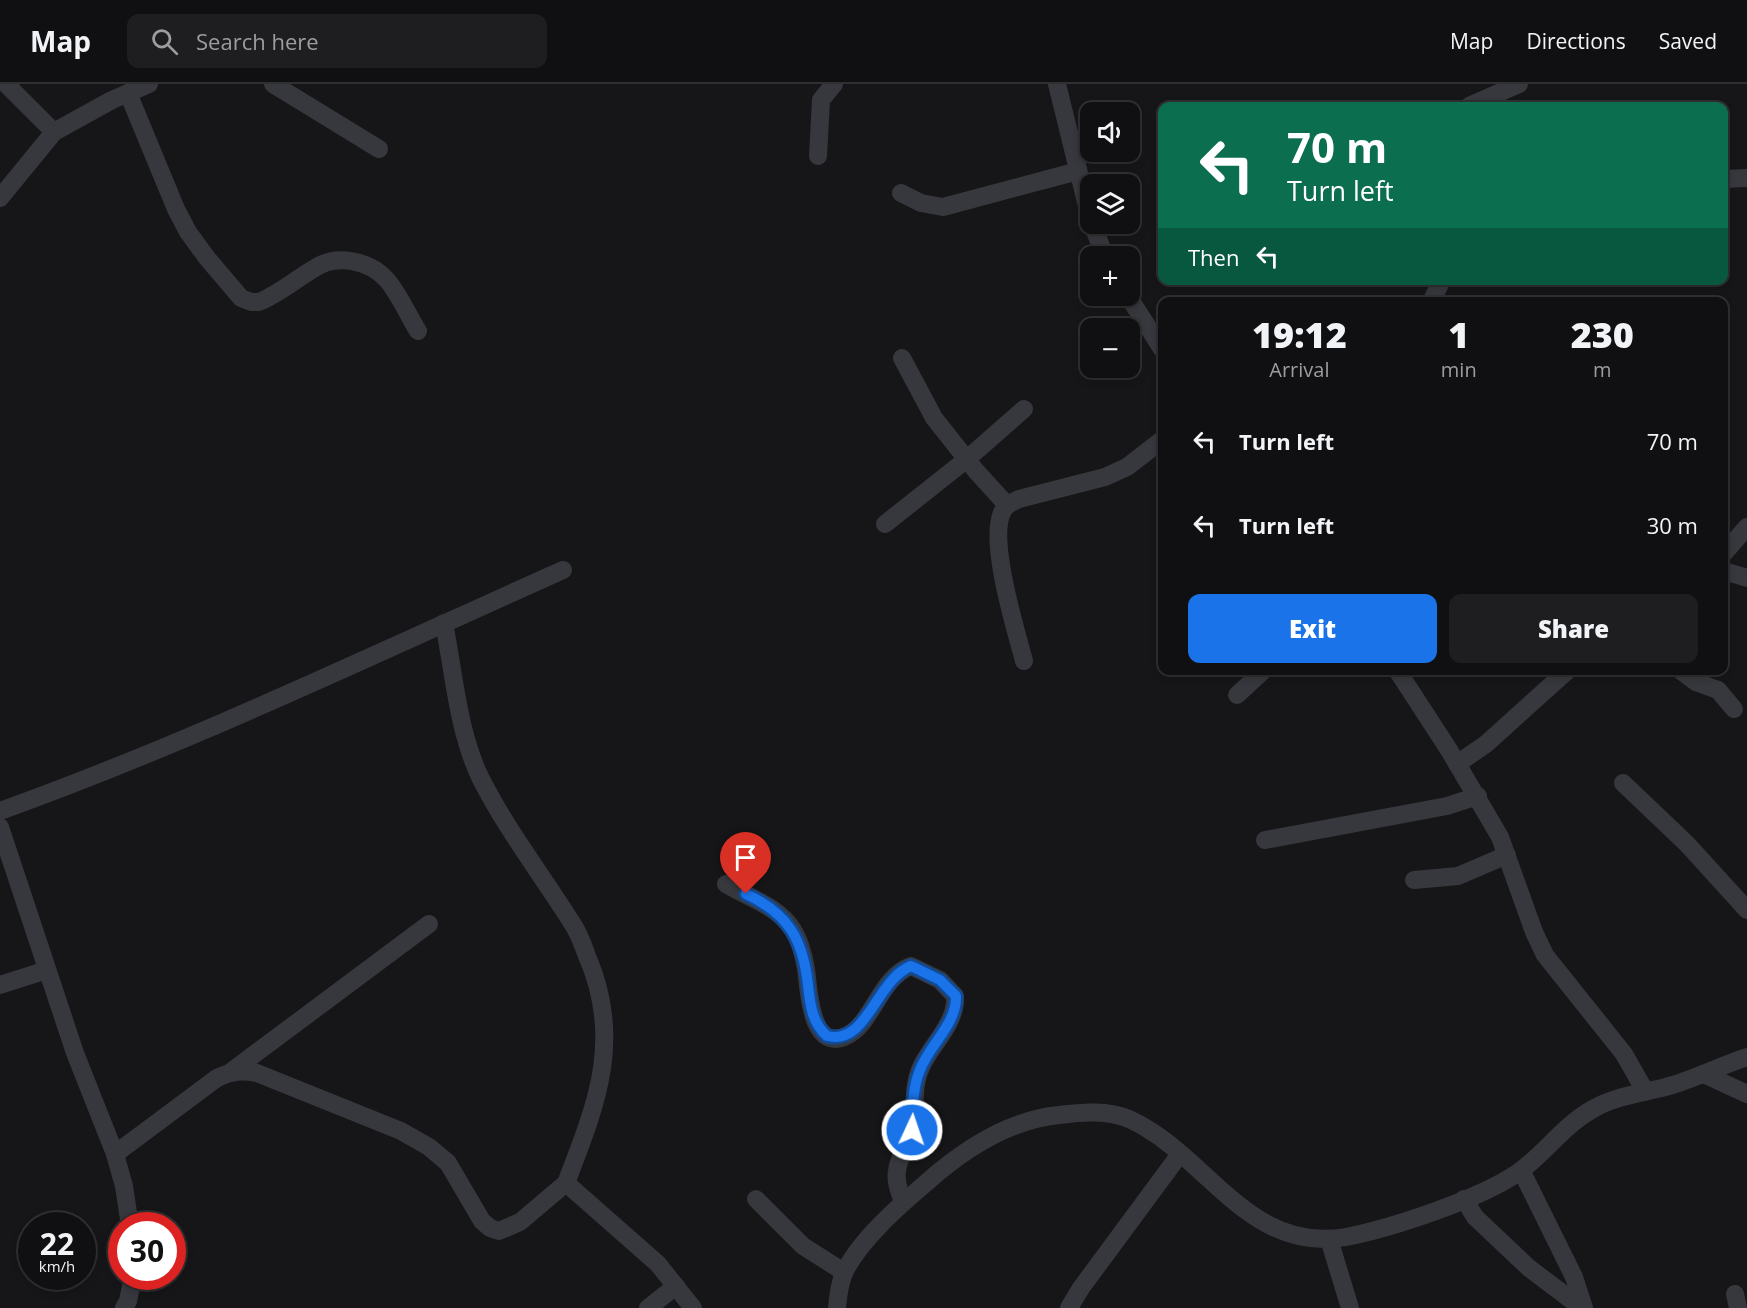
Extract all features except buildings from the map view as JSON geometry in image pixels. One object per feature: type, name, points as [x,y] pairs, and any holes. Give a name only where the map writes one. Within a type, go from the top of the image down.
[{"type":"street","points":[[6,84],[54,132]]},
{"type":"street","points":[[2,192],[54,132],[149,84]]},
{"type":"street","points":[[273,84],[379,149]]},
{"type":"street","points":[[818,156],[821,100],[834,84]]},
{"type":"street","points":[[1057,84],[1080,179]]},
{"type":"street","points":[[1478,102],[1519,84]]},
{"type":"street","points":[[128,93],[176,209],[188,232],[242,298],[251,302],[260,302],[317,266],[339,259],[352,261],[379,273],[387,280],[418,331]]},
{"type":"street","points":[[901,193],[921,203],[943,207],[1078,171]]},
{"type":"street","points":[[1728,179],[1747,178]]},
{"type":"street","points":[[1134,306],[1158,343]]},
{"type":"street","points":[[902,358],[934,418],[1007,505]]},
{"type":"street","points":[[885,524],[967,459],[1024,409]]},
{"type":"street","points":[[1024,661],[1000,555],[1000,518],[1007,505],[1046,491],[1106,477],[1127,467],[1158,443]]},
{"type":"street","points":[[1728,548],[1747,527]]},
{"type":"street","points":[[0,811],[106,771],[563,570]]},
{"type":"street","points":[[1728,572],[1747,578]]},
{"type":"street","points":[[232,1071],[257,1073],[401,1131],[429,1147],[448,1163],[482,1221],[490,1228],[499,1231],[520,1222],[566,1183],[599,1092],[602,1074],[606,1025],[599,982],[574,926],[505,822],[480,776],[467,742],[444,623]]},
{"type":"street","points":[[1237,695],[1259,675]]},
{"type":"street","points":[[1399,675],[1478,796],[1500,837],[1534,932],[1545,955],[1624,1054],[1645,1091]]},
{"type":"street","points":[[1457,764],[1486,744],[1562,675]]},
{"type":"street","points":[[1687,675],[1696,682],[1718,690],[1734,709]]},
{"type":"street","points":[[1623,783],[1687,844],[1747,909]]},
{"type":"street","points":[[1265,840],[1447,806],[1478,796]]},
{"type":"street","points":[[0,827],[75,1053],[115,1154],[124,1186],[128,1212]]},
{"type":"street","points":[[1414,880],[1458,876],[1507,855]]},
{"type":"street","points":[[726,884],[760,900],[793,929],[806,968],[814,1018],[827,1036],[836,1038],[851,1034],[896,975],[911,966],[940,980],[956,996],[956,1007],[951,1019],[930,1049],[915,1083],[912,1130],[896,1173],[903,1202]]},
{"type":"street","points":[[115,1154],[217,1078],[232,1071],[429,924]]},
{"type":"street","points":[[0,985],[47,970]]},
{"type":"street","points":[[837,1308],[844,1272],[903,1202],[972,1146],[1003,1130],[1042,1117],[1074,1113],[1108,1113],[1128,1119],[1153,1133],[1196,1166],[1227,1196],[1266,1224],[1289,1235],[1329,1239],[1376,1230],[1464,1200],[1503,1183],[1521,1170],[1563,1130],[1590,1110],[1610,1100],[1706,1075],[1728,1063],[1747,1057]]},
{"type":"street","points":[[1706,1075],[1747,1094]]},
{"type":"street","points":[[1069,1308],[1081,1288],[1180,1154]]},
{"type":"street","points":[[1521,1170],[1574,1277],[1583,1308]]},
{"type":"street","points":[[566,1183],[642,1249],[693,1308]]},
{"type":"street","points":[[756,1198],[793,1238],[844,1272]]},
{"type":"street","points":[[1464,1200],[1475,1217],[1529,1268],[1583,1308]]},
{"type":"street","points":[[1329,1239],[1350,1308]]},
{"type":"street","points":[[648,1308],[676,1286]]},
{"type":"street","points":[[124,1308],[130,1290]]},
{"type":"route","points":[[746,894],[760,900],[793,929],[806,968],[814,1018],[821,1031],[827,1036],[844,1038],[851,1034],[896,975],[911,966],[940,980],[956,996],[956,1007],[951,1019],[930,1049],[915,1083],[912,1130]]}]
